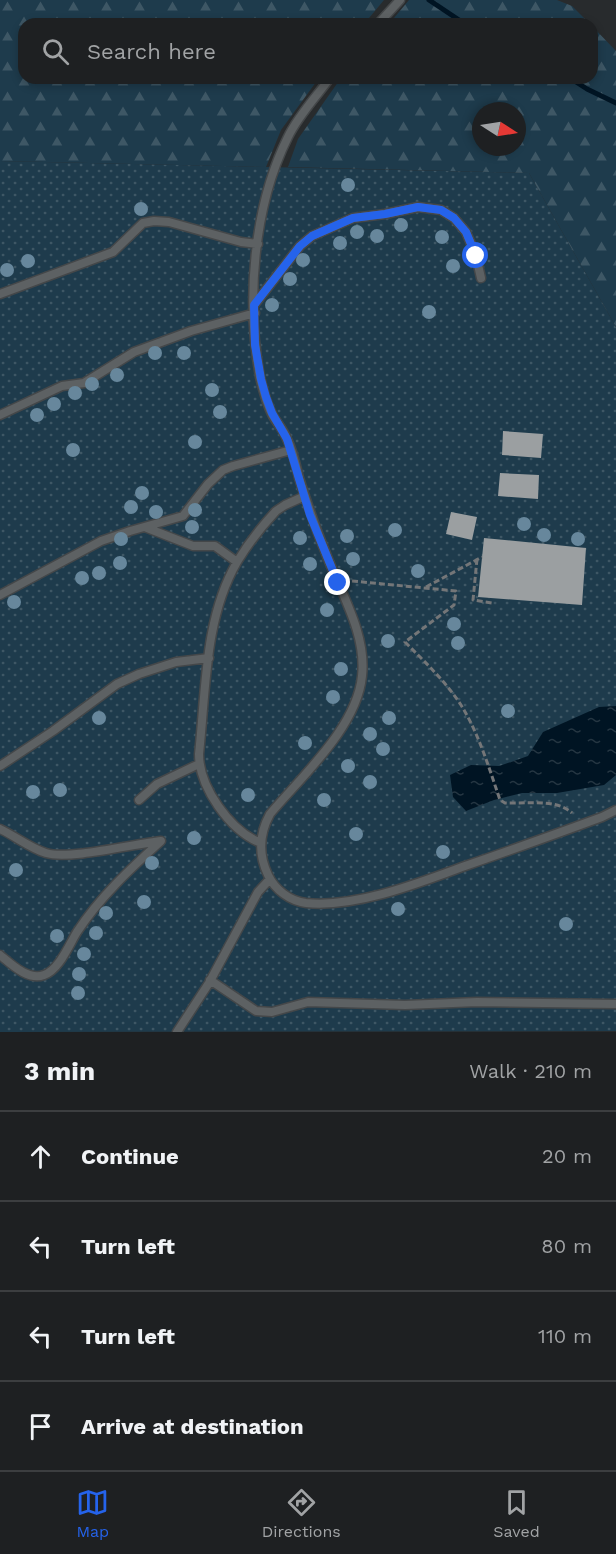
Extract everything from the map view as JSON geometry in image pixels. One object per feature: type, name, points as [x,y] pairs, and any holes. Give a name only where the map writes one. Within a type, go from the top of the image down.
[{"type":"lane","points":[[384,18],[400,0]]},
{"type":"lane","points":[[326,84],[288,135],[263,204],[255,268],[255,345],[261,379],[272,413],[287,439],[305,496],[358,638],[362,677],[353,710],[338,733],[265,823],[261,843],[263,864],[270,879],[279,890],[300,902],[323,903],[366,898],[442,874],[616,810]]},
{"type":"lane","points":[[0,415],[62,386],[84,383],[134,352],[254,309],[300,246],[312,236],[353,218],[418,207],[441,210],[454,218],[466,232],[476,256],[480,278]]},
{"type":"lane","points":[[0,294],[113,252],[143,223],[169,222],[242,242],[258,244]]},
{"type":"lane","points":[[0,595],[101,542],[183,516],[208,484],[223,470],[291,450]]},
{"type":"lane","points":[[261,843],[247,836],[217,804],[204,782],[199,764],[212,632],[223,595],[237,562],[276,511],[305,496]]},
{"type":"lane","points":[[147,528],[193,546],[215,546],[237,562]]},
{"type":"lane","points":[[0,766],[117,684],[159,667],[209,658]]},
{"type":"lane","points":[[139,800],[157,784],[199,764]]},
{"type":"lane","points":[[0,829],[45,853],[56,855],[161,841],[123,874],[82,925],[57,964],[46,975],[28,974],[0,955]]},
{"type":"lane","points":[[177,1032],[210,980],[258,892],[270,879]]},
{"type":"lane","points":[[210,980],[256,1011],[264,1012],[308,1002],[405,1005],[477,1002],[616,1004]]},
{"type":"path","points":[[424,588],[480,558],[473,600],[492,603]]},
{"type":"path","points":[[338,583],[350,581],[456,591],[454,605],[405,642],[435,673],[460,705],[478,738],[500,800],[505,803],[554,805],[566,808],[572,813]]},
{"type":"green space","points":[[0,0],[384,0],[369,18],[18,18],[18,84],[315,84],[281,130],[266,167],[0,161]]},
{"type":"green space","points":[[409,0],[557,0],[572,6],[584,18],[394,18]]},
{"type":"green space","points":[[598,32],[616,51],[616,327],[529,173],[288,167],[298,139],[337,84],[598,84]]},
{"type":"green space","points":[[0,161],[529,173],[616,327],[616,1031],[0,1032]]},
{"type":"water","points":[[616,706],[616,775],[604,785],[557,793],[522,793],[494,800],[466,811],[453,797],[450,775],[471,765],[499,766],[528,756],[543,732],[599,707]]},
{"type":"building","points":[[503,431],[543,434],[541,458],[502,455]]},
{"type":"building","points":[[500,473],[539,475],[538,499],[498,496]]},
{"type":"building","points":[[451,512],[477,517],[472,540],[446,534]]},
{"type":"building","points":[[484,538],[586,548],[582,605],[478,597]]},
{"type":"waterway","points":[[429,0],[456,18]]},
{"type":"waterway","points":[[579,84],[616,103]]},
{"type":"route","points":[[338,583],[310,515],[287,439],[266,397],[255,345],[254,305],[300,246],[312,236],[353,218],[418,207],[441,210],[454,218],[466,232],[476,256]]}]
